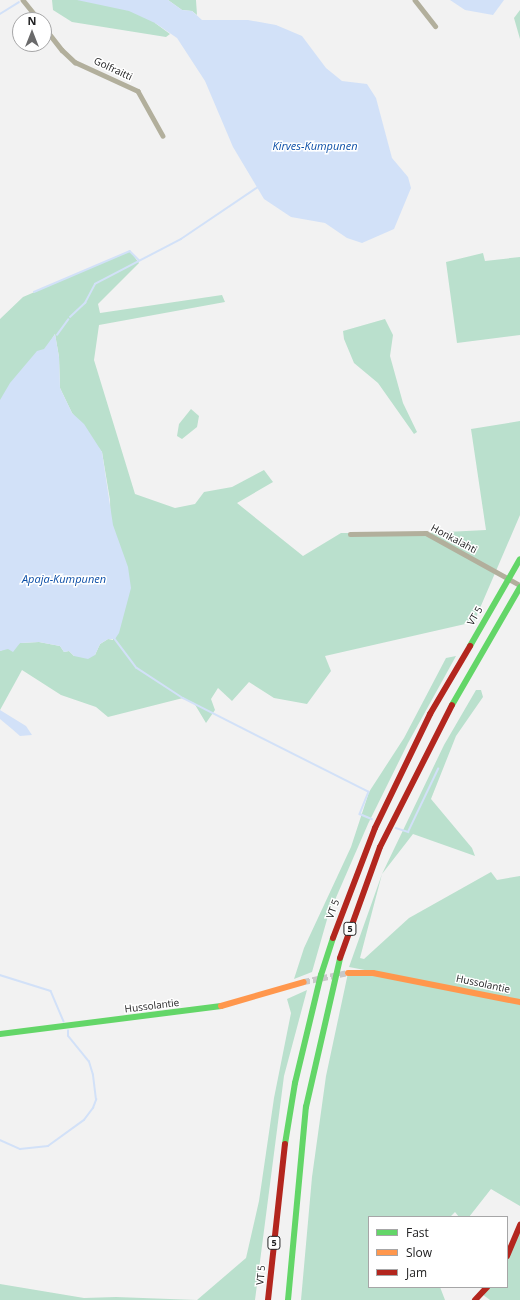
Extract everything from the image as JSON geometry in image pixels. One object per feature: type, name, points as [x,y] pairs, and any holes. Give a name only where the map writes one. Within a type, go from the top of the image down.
[{"type":"main road","name":"VT 5","points":[[268,1300],[284,1150],[295,1084],[321,975],[341,912],[374,828],[419,735],[506,586],[520,559]]},
{"type":"main road","name":"5","points":[[288,1300],[306,1107],[334,978],[353,919],[380,847],[443,721],[519,588]]},
{"type":"main road","name":"Hussolantie","points":[[348,973],[373,973],[520,1002]]},
{"type":"main road","name":"Hussolantie","points":[[0,1034],[213,1008],[304,982]]},
{"type":"main road","points":[[508,1254],[520,1225]]},
{"type":"main road","points":[[475,1300],[486,1288]]},
{"type":"street","points":[[23,0],[32,12]]},
{"type":"street","points":[[415,0],[435,26]]},
{"type":"street","name":"Golfraitti","points":[[52,37],[62,50],[75,62],[138,91],[163,136]]},
{"type":"street","name":"Honkalahti","points":[[350,534],[426,533],[519,588]]},
{"type":"green space","points":[[52,0],[156,0],[155,23],[170,34],[166,37],[72,22],[53,10]]},
{"type":"green space","points":[[168,0],[196,0],[197,15],[192,11],[182,10]]},
{"type":"green space","points":[[520,10],[520,39],[514,18]]},
{"type":"green space","points":[[130,251],[139,263],[98,304],[100,313],[222,295],[225,302],[99,325],[94,360],[135,494],[175,508],[195,504],[204,492],[232,487],[264,470],[273,482],[237,503],[303,556],[341,533],[426,533],[486,530],[471,429],[520,421],[520,515],[474,622],[325,656],[331,671],[307,704],[274,698],[249,682],[232,701],[218,688],[211,699],[215,710],[206,723],[194,703],[183,698],[108,717],[96,707],[61,695],[22,670],[0,710],[0,651],[20,643],[39,642],[60,646],[64,652],[69,651],[74,656],[95,655],[100,644],[108,639],[113,640],[110,500],[102,452],[72,413],[60,388],[59,357],[55,334],[0,420],[0,319],[23,297]]},
{"type":"green space","points":[[483,253],[485,261],[520,257],[520,335],[457,343],[446,262]]},
{"type":"green space","points":[[385,319],[393,335],[390,356],[403,403],[417,432],[414,434],[378,383],[354,363],[344,339],[343,331]]},
{"type":"green space","points":[[191,409],[199,416],[197,427],[182,439],[177,436],[179,424]]},
{"type":"green space","points":[[456,656],[408,743],[368,824],[328,916],[312,972],[294,979],[304,948],[351,847],[369,792],[404,738],[446,658]]},
{"type":"green space","points":[[476,690],[481,690],[483,697],[456,736],[431,799],[472,848],[475,856],[413,834],[382,874],[444,745]]},
{"type":"green space","points":[[491,872],[497,880],[520,876],[520,1000],[349,967],[382,874],[360,958],[364,959],[409,918]]},
{"type":"green space","points":[[348,973],[373,973],[520,1002],[520,1206],[491,1189],[470,1216],[458,1216],[455,1212],[451,1216],[368,1216],[368,1288],[440,1288],[445,1300],[301,1300],[312,1177],[326,1076]]},
{"type":"green space","points":[[307,990],[284,1076],[255,1300],[197,1300],[246,1258],[259,1201],[274,1098],[291,1013],[287,999]]},
{"type":"green space","points":[[520,1225],[520,1300],[490,1300],[482,1294],[486,1288],[508,1288],[508,1255]]},
{"type":"green space","points":[[0,1284],[84,1298],[116,1297],[197,1300],[0,1300]]},
{"type":"water","name":"Kirves-Kumpunen","points":[[77,0],[168,0],[182,10],[192,11],[202,20],[248,20],[276,25],[302,36],[326,68],[342,81],[367,84],[376,98],[392,158],[408,177],[411,188],[394,229],[362,243],[347,238],[325,223],[291,217],[264,199],[233,147],[205,81],[177,38],[155,23],[129,11]]},
{"type":"water","points":[[450,0],[504,0],[493,15],[465,10]]},
{"type":"water","name":"Apaja-Kumpunen","points":[[55,334],[59,357],[60,388],[72,413],[84,424],[102,452],[113,525],[128,567],[131,588],[119,633],[115,639],[108,639],[100,644],[95,655],[88,659],[74,656],[69,651],[64,652],[60,646],[39,642],[20,643],[13,652],[8,649],[0,651],[0,400],[10,383],[37,351],[44,349]]},
{"type":"water","points":[[0,710],[26,726],[32,735],[20,736],[0,719]]},
{"type":"waterway","points":[[0,14],[19,2]]},
{"type":"waterway","points":[[70,317],[85,303],[95,284],[181,239],[258,187]]},
{"type":"waterway","points":[[34,292],[130,251],[139,260]]},
{"type":"waterway","points":[[57,335],[68,320]]},
{"type":"waterway","points":[[115,639],[137,668],[183,698],[369,792],[360,814],[372,819]]},
{"type":"waterway","points":[[396,828],[408,832],[438,769]]},
{"type":"waterway","points":[[0,975],[51,991],[64,1021]]},
{"type":"waterway","points":[[0,1140],[20,1149],[48,1146],[84,1120],[93,1108],[96,1100],[93,1075],[89,1062],[68,1036],[68,1031]]},
{"type":"tunnel","points":[[304,982],[348,973]]},
{"type":"traffic: fast","points":[[470,646],[520,559]]},
{"type":"traffic: fast","points":[[452,705],[520,587]]},
{"type":"traffic: fast","points":[[285,1144],[295,1083],[321,975],[333,938]]},
{"type":"traffic: fast","points":[[288,1300],[306,1107],[340,958]]},
{"type":"traffic: fast","points":[[0,1034],[221,1006]]},
{"type":"traffic: slow","points":[[348,973],[373,973],[520,1002]]},
{"type":"traffic: slow","points":[[221,1006],[304,982]]},
{"type":"traffic: jam","points":[[333,938],[375,828],[430,714],[470,646]]},
{"type":"traffic: jam","points":[[340,958],[380,847],[452,705]]},
{"type":"traffic: jam","points":[[268,1300],[285,1144]]},
{"type":"traffic: jam","points":[[508,1254],[520,1225]]},
{"type":"traffic: jam","points":[[475,1300],[486,1288]]}]
